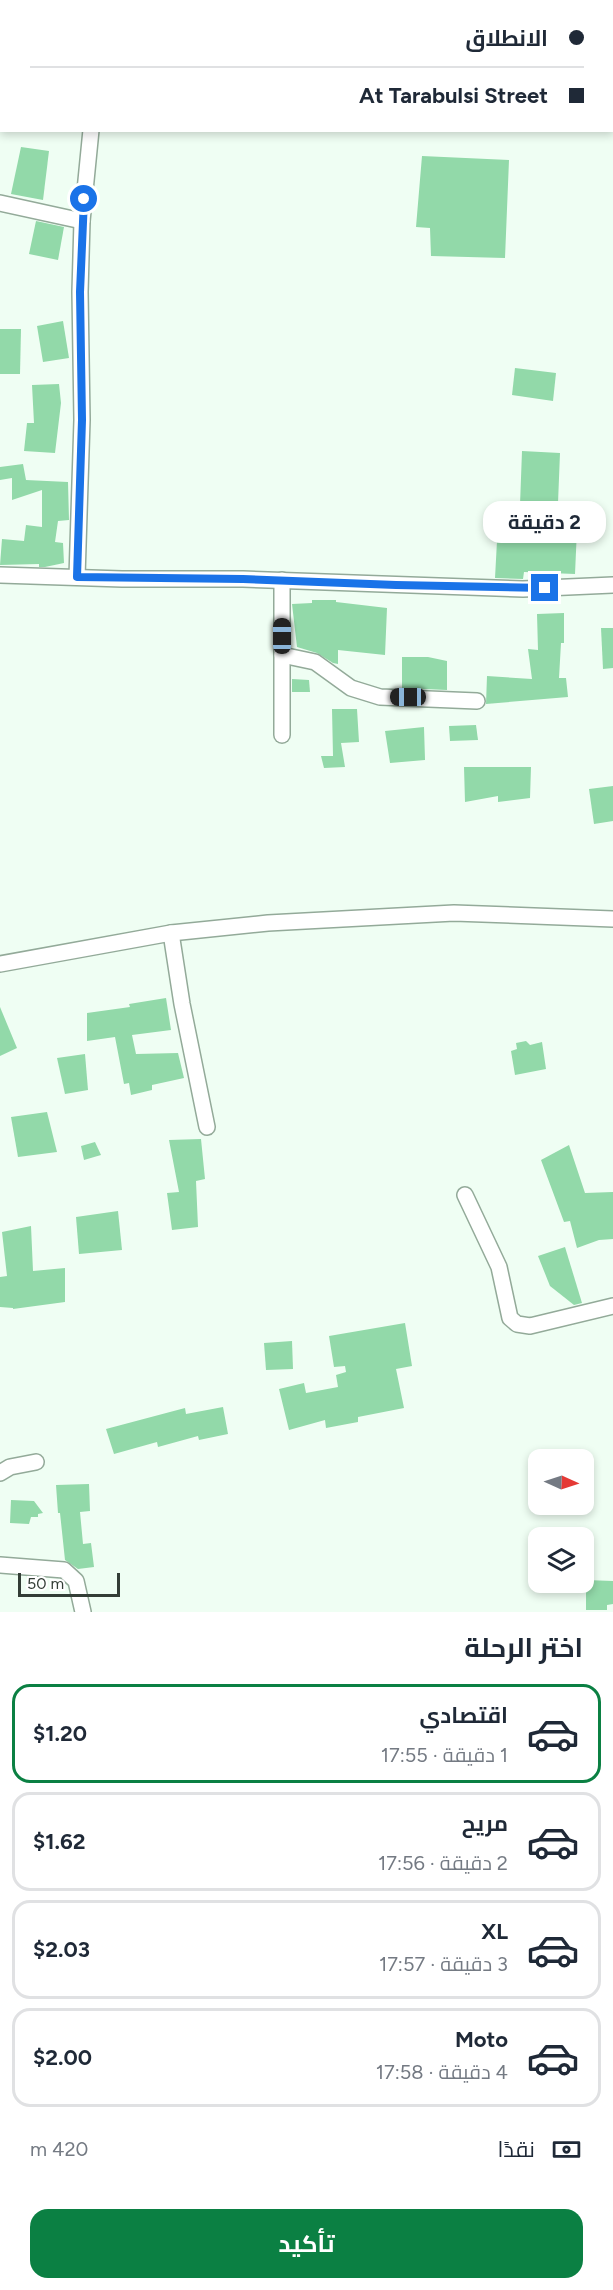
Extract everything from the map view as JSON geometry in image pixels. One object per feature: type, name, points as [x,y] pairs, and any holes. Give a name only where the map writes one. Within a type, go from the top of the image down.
[{"type":"street","points":[[77,577],[82,420],[80,292],[82,222],[91,132]]},
{"type":"street","points":[[0,202],[82,222]]},
{"type":"street","points":[[0,575],[282,580],[522,589],[613,585]]},
{"type":"street","points":[[282,580],[282,735]]},
{"type":"street","points":[[282,655],[315,662],[351,688],[380,697],[477,701]]},
{"type":"street","points":[[0,964],[171,933],[268,923],[454,914],[613,920]]},
{"type":"street","points":[[171,933],[182,1004],[207,1127]]},
{"type":"street","points":[[465,1195],[499,1268],[510,1318],[517,1324],[530,1326],[613,1306]]},
{"type":"street","points":[[0,1473],[10,1467],[36,1462]]},
{"type":"street","points":[[0,1565],[64,1570],[76,1581],[83,1612]]},
{"type":"building","points":[[21,147],[49,151],[43,200],[11,194]]},
{"type":"building","points":[[422,156],[509,160],[505,258],[431,256],[430,228],[416,227]]},
{"type":"building","points":[[36,221],[64,227],[58,260],[29,254]]},
{"type":"building","points":[[63,321],[69,358],[43,362],[37,326]]},
{"type":"building","points":[[0,329],[21,329],[20,374],[0,374]]},
{"type":"building","points":[[515,368],[556,373],[553,401],[512,395]]},
{"type":"building","points":[[59,384],[61,403],[55,453],[24,451],[27,423],[34,423],[32,385]]},
{"type":"building","points":[[522,451],[560,453],[557,528],[577,529],[575,574],[524,572],[523,579],[495,578],[499,504],[520,505]]},
{"type":"building","points":[[23,464],[26,480],[68,482],[69,520],[58,521],[55,542],[63,543],[64,563],[45,567],[39,567],[39,564],[0,565],[2,539],[24,541],[26,525],[42,527],[42,490],[12,500],[12,478],[0,480],[0,467]]},
{"type":"building","points":[[312,600],[336,600],[336,602],[387,608],[385,655],[338,650],[338,664],[317,653],[297,647],[292,604],[312,603]]},
{"type":"building","points":[[564,613],[564,643],[561,643],[559,678],[566,678],[568,697],[486,704],[487,676],[532,679],[528,649],[538,650],[537,614]]},
{"type":"building","points":[[601,628],[613,628],[613,668],[603,669]]},
{"type":"building","points":[[402,657],[428,657],[447,661],[447,690],[402,688]]},
{"type":"building","points":[[292,679],[309,680],[310,692],[292,692]]},
{"type":"building","points":[[332,709],[357,709],[359,742],[341,743],[345,767],[324,768],[321,756],[333,756]]},
{"type":"building","points":[[476,725],[478,740],[450,741],[449,726]]},
{"type":"building","points":[[424,727],[425,760],[390,763],[385,731]]},
{"type":"building","points":[[464,767],[531,767],[530,798],[498,802],[498,796],[465,802]]},
{"type":"building","points":[[613,786],[613,821],[594,824],[589,789]]},
{"type":"building","points":[[166,998],[171,1030],[132,1035],[136,1054],[178,1053],[184,1078],[152,1085],[152,1090],[131,1095],[129,1083],[124,1084],[115,1037],[87,1041],[87,1013],[130,1007],[129,1004]]},
{"type":"building","points":[[0,1007],[17,1048],[0,1056]]},
{"type":"building","points":[[526,1041],[530,1045],[542,1042],[546,1069],[515,1075],[511,1051],[517,1049],[516,1043]]},
{"type":"building","points":[[85,1054],[88,1090],[65,1094],[57,1058]]},
{"type":"building","points":[[47,1112],[57,1152],[18,1157],[11,1117]]},
{"type":"building","points":[[201,1139],[205,1179],[196,1181],[198,1227],[172,1230],[167,1193],[179,1192],[169,1140]]},
{"type":"building","points":[[95,1142],[101,1155],[84,1160],[81,1146]]},
{"type":"building","points":[[569,1145],[585,1193],[613,1192],[613,1239],[599,1240],[577,1248],[570,1221],[564,1222],[541,1160]]},
{"type":"building","points":[[118,1211],[122,1250],[79,1254],[76,1217]]},
{"type":"building","points":[[31,1226],[33,1271],[65,1268],[65,1302],[13,1309],[0,1307],[0,1277],[7,1276],[2,1232]]},
{"type":"building","points":[[565,1247],[582,1303],[574,1305],[550,1286],[538,1256]]},
{"type":"building","points":[[405,1323],[412,1366],[396,1369],[404,1408],[358,1417],[358,1422],[326,1428],[325,1420],[289,1430],[279,1389],[304,1383],[306,1393],[338,1387],[336,1375],[346,1372],[345,1366],[334,1367],[329,1336]]},
{"type":"building","points":[[292,1341],[293,1369],[266,1370],[264,1343]]},
{"type":"building","points":[[223,1407],[228,1434],[199,1440],[198,1436],[158,1447],[157,1442],[114,1454],[106,1429],[185,1408],[186,1414]]},
{"type":"building","points":[[89,1484],[90,1511],[80,1512],[83,1544],[91,1543],[94,1567],[78,1569],[65,1560],[56,1485]]},
{"type":"building","points":[[11,1500],[34,1501],[43,1513],[38,1514],[38,1517],[31,1517],[29,1524],[10,1523]]},
{"type":"building","points":[[594,1580],[613,1581],[613,1604],[607,1605],[607,1610],[586,1610],[586,1593],[594,1593]]},
{"type":"route","points":[[84,199],[80,292],[82,420],[77,577],[243,579],[545,588]]}]
